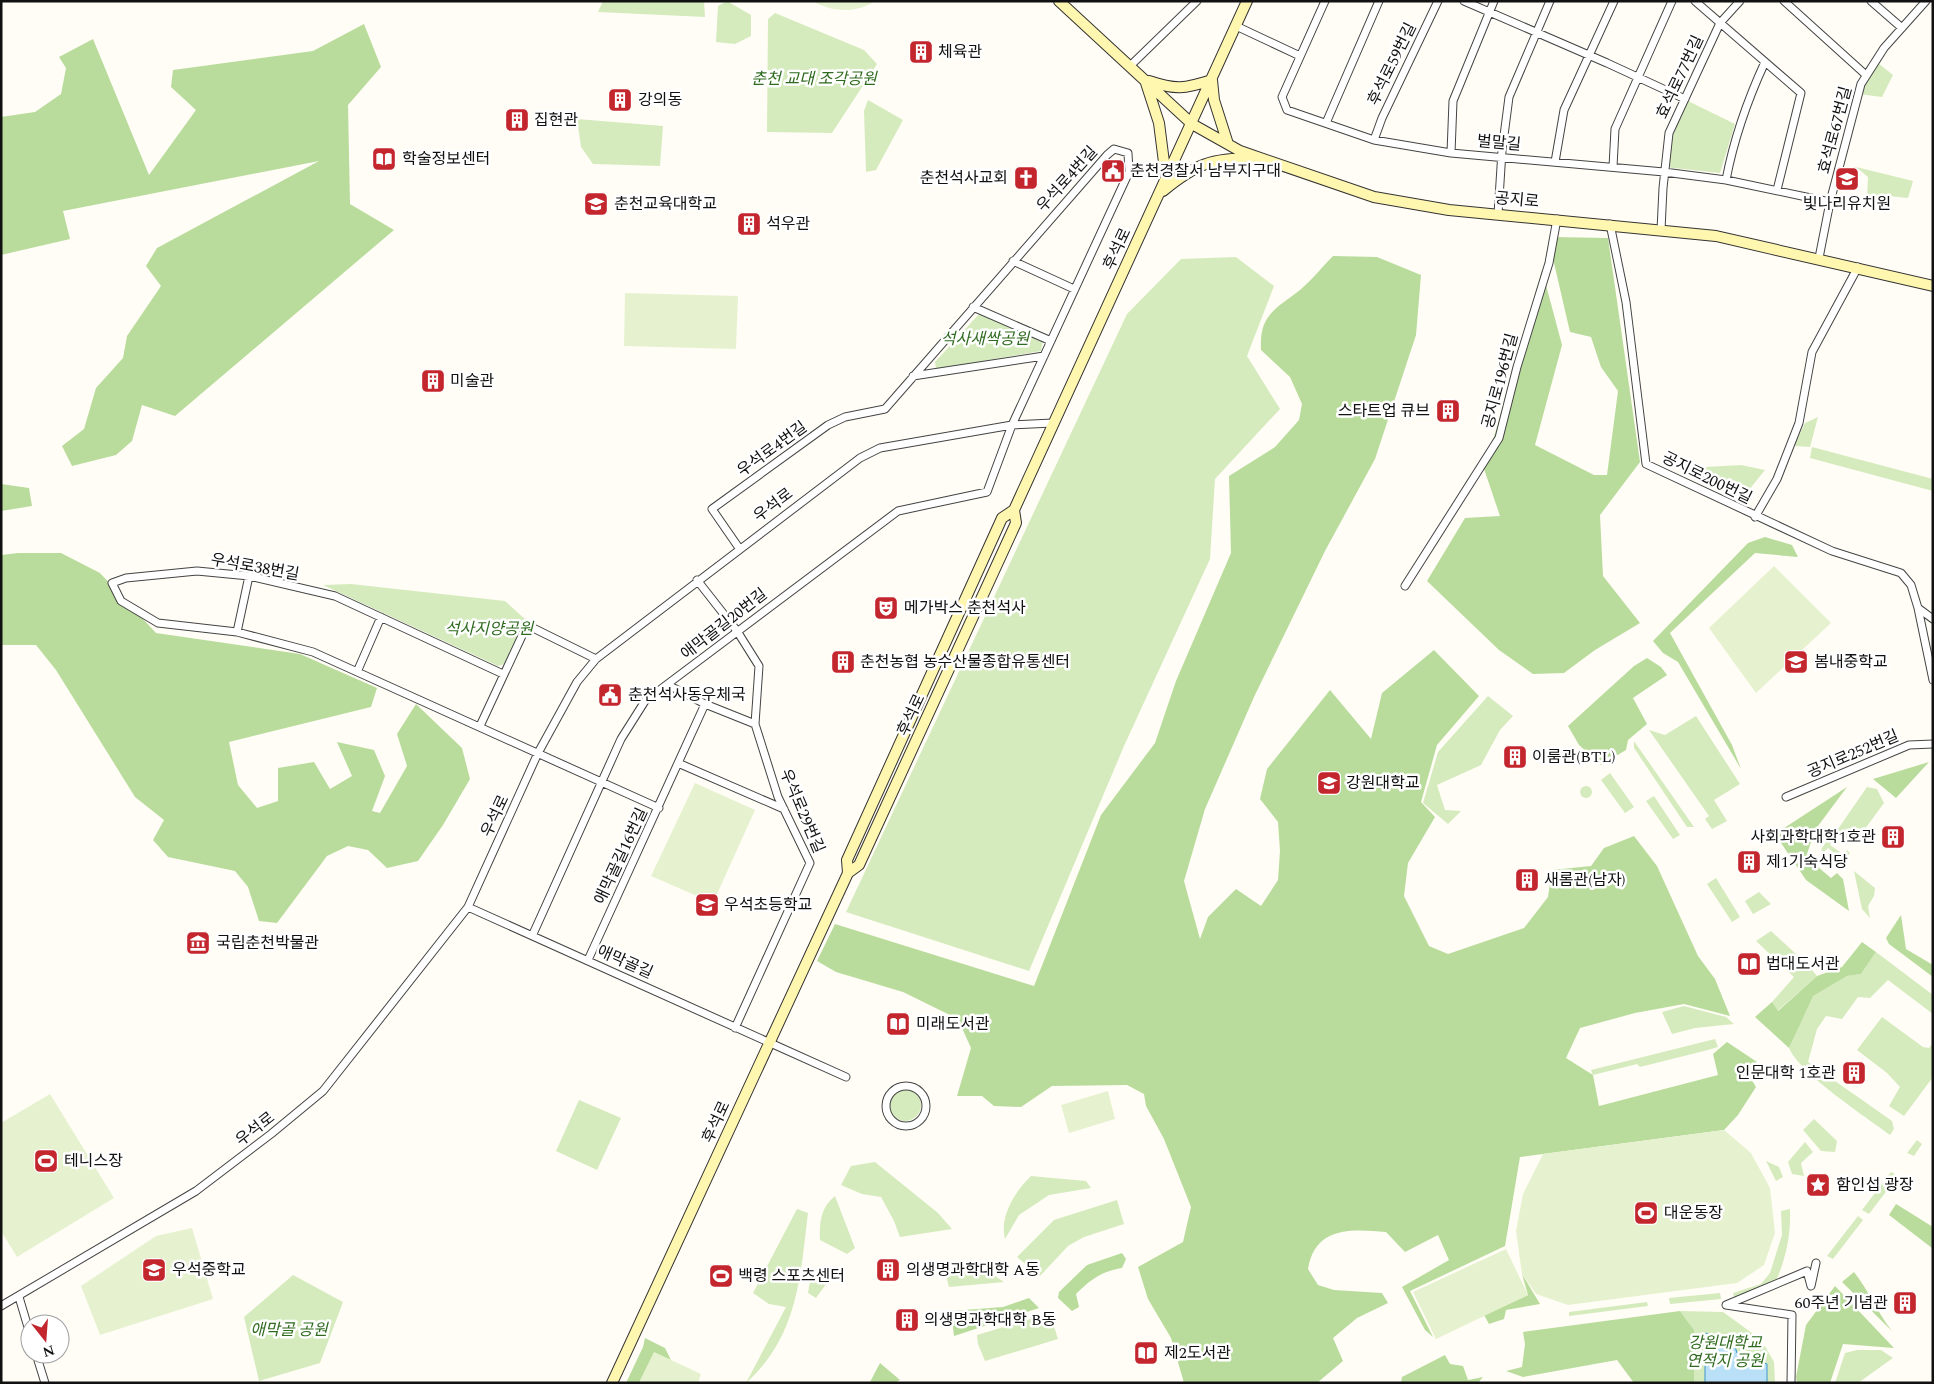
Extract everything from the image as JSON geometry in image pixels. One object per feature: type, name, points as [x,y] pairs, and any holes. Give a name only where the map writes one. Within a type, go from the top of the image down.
[{"type":"street","name":"공지로","points":[[1059,1],[1192,124],[1228,144],[1261,158],[1374,197],[1449,210],[1610,224],[1716,236],[1819,258],[1933,286]]},
{"type":"street","points":[[1130,66],[1197,1]]},
{"type":"street","name":"후석로","points":[[612,1383],[848,873],[860,865],[1016,523],[1014,510],[1247,1]]},
{"type":"street","name":"벌말길","points":[[1325,1],[1282,97],[1287,110],[1374,140],[1451,153],[1664,172],[1726,180],[1830,202]]},
{"type":"street","points":[[1326,123],[1379,1]]},
{"type":"street","name":"후석로59번길","points":[[1374,140],[1382,118],[1438,1]]},
{"type":"street","points":[[1464,1],[1536,31],[1684,99]]},
{"type":"street","points":[[1451,153],[1453,101],[1494,1]]},
{"type":"street","points":[[1498,214],[1501,156],[1509,97],[1550,1]]},
{"type":"street","points":[[1555,162],[1564,110],[1614,1]]},
{"type":"street","points":[[1613,167],[1615,129],[1672,1]]},
{"type":"street","points":[[1695,1],[1801,93],[1777,190]]},
{"type":"street","name":"효석로77번길","points":[[1661,230],[1664,172],[1669,133],[1720,23],[1740,1]]},
{"type":"street","points":[[1784,1],[1866,75]]},
{"type":"street","points":[[1871,1],[1902,28]]},
{"type":"street","name":"효석로67번길","points":[[1819,258],[1830,202],[1861,84],[1884,48],[1926,1]]},
{"type":"street","points":[[1236,26],[1300,56]]},
{"type":"street","points":[[1726,180],[1735,138],[1746,103],[1765,62]]},
{"type":"street","points":[[1145,80],[1171,88],[1192,87],[1212,80],[1214,100],[1228,144]]},
{"type":"street","points":[[1145,80],[1159,123],[1166,179]]},
{"type":"street","name":"우석로4번길","points":[[739,548],[712,509],[828,425],[844,417],[884,409],[1107,155],[1114,149],[1128,153],[1130,172],[1012,425]]},
{"type":"street","points":[[1160,193],[1183,174],[1216,160],[1261,158]]},
{"type":"street","name":"공지로196번길","points":[[1405,586],[1499,438],[1517,367],[1549,263],[1557,219]]},
{"type":"street","name":"공지로200번길","points":[[1610,224],[1626,302],[1646,464],[1755,517],[1832,551],[1901,573],[1911,585],[1918,608]]},
{"type":"street","points":[[1013,261],[1074,289]]},
{"type":"street","points":[[1755,517],[1777,479],[1799,423],[1812,352],[1858,267]]},
{"type":"street","points":[[973,307],[1051,341]]},
{"type":"street","points":[[913,376],[1044,356]]},
{"type":"street","name":"우석로","points":[[1,1306],[196,1191],[271,1134],[323,1091],[468,907],[538,753],[577,682],[596,659],[739,548],[860,458],[880,448],[1012,425],[1053,423]]},
{"type":"street","name":"애막골길20번길","points":[[532,934],[621,739],[645,701],[898,511],[986,492],[1012,425]]},
{"type":"street","name":"우석로38번길","points":[[503,674],[335,596],[250,576],[197,571],[126,578],[112,583],[121,601],[158,623],[237,632],[313,652],[658,808]]},
{"type":"street","points":[[237,632],[250,576]]},
{"type":"street","name":"우석로29번길","points":[[697,580],[737,631],[759,666],[755,724],[784,809],[810,863],[735,1028]]},
{"type":"street","points":[[1918,608],[1933,620]]},
{"type":"street","points":[[1918,608],[1933,680]]},
{"type":"street","points":[[357,672],[381,617]]},
{"type":"street","points":[[480,726],[527,624],[596,659]]},
{"type":"street","points":[[668,685],[705,704],[755,724]]},
{"type":"street","name":"애막골길16번길","points":[[588,960],[705,704]]},
{"type":"street","name":"공지로252번길","points":[[1786,797],[1909,745],[1933,744]]},
{"type":"street","points":[[678,763],[784,809]]},
{"type":"street","name":"애막골길","points":[[468,907],[532,934],[846,1077]]},
{"type":"street","points":[[900,1087],[913,1087],[919,1091],[926,1103],[923,1116],[913,1125],[899,1125],[893,1121],[886,1107],[889,1096],[900,1087]]},
{"type":"street","points":[[1791,1383],[1792,1315],[1726,1304],[1807,1271],[1811,1286],[1816,1263]]},
{"type":"street","points":[[19,1297],[24,1314]]},
{"type":"street","points":[[39,1364],[45,1383]]},
{"type":"green space","points":[[603,1],[704,1],[705,17],[598,12]]},
{"type":"green space","points":[[727,1],[751,15],[751,36],[735,44],[716,42],[718,6]]},
{"type":"green space","points":[[812,1],[875,1],[860,8],[844,10],[820,5]]},
{"type":"green space","name":"춘천 교대 조각공원","points":[[775,13],[864,50],[877,64],[832,133],[767,132],[768,19]]},
{"type":"green space","points":[[364,24],[381,67],[348,105],[350,204],[394,230],[175,416],[142,405],[132,441],[116,455],[72,466],[62,446],[84,429],[96,388],[123,358],[127,336],[161,286],[146,266],[157,248],[319,161],[63,211],[70,239],[1,255],[1,117],[35,112],[61,94],[66,68],[59,57],[93,39],[149,175],[196,110],[171,87],[173,70],[313,51]]},
{"type":"green space","points":[[1873,59],[1893,75],[1882,97],[1859,94],[1860,75]]},
{"type":"green space","points":[[868,100],[903,120],[876,170],[866,172],[864,111]]},
{"type":"green space","points":[[1688,101],[1735,124],[1720,173],[1665,167],[1673,126]]},
{"type":"green space","points":[[577,119],[663,126],[660,166],[593,164],[581,147]]},
{"type":"green space","points":[[1856,167],[1913,181],[1908,198],[1889,196],[1882,204],[1867,199],[1868,177]]},
{"type":"green space","points":[[1553,237],[1608,238],[1640,462],[1600,515],[1603,576],[1640,623],[1595,650],[1564,673],[1533,674],[1499,650],[1427,581],[1465,518],[1500,516],[1482,463],[1494,437],[1542,270],[1562,345],[1535,445],[1594,475],[1607,475],[1618,391],[1601,367],[1591,337],[1570,332],[1551,250]]},
{"type":"green space","points":[[1333,256],[1377,257],[1421,275],[1416,335],[1375,459],[1325,551],[1254,697],[1205,809],[1184,881],[1200,939],[1208,917],[1236,889],[1261,906],[1278,880],[1280,851],[1278,822],[1260,799],[1267,769],[1330,690],[1371,739],[1382,693],[1434,650],[1479,696],[1437,745],[1421,802],[1435,817],[1408,863],[1404,896],[1429,946],[1448,954],[1524,928],[1548,897],[1552,870],[1591,866],[1604,848],[1634,836],[1657,866],[1698,956],[1715,979],[1730,1016],[1684,1004],[1635,1013],[1580,1028],[1566,1058],[1593,1075],[1599,1106],[1718,1075],[1713,1054],[1727,1042],[1757,1062],[1748,1074],[1756,1087],[1738,1115],[1724,1130],[1520,1157],[1505,1246],[1410,1291],[1433,1337],[1425,1330],[1402,1287],[1449,1260],[1438,1235],[1405,1252],[1386,1232],[1360,1230],[1337,1233],[1318,1245],[1312,1255],[1308,1269],[1318,1285],[1334,1290],[1382,1293],[1388,1303],[1357,1318],[1333,1338],[1343,1361],[1317,1383],[1184,1383],[1171,1338],[1148,1299],[1138,1267],[1183,1242],[1191,1207],[1164,1139],[1146,1106],[1144,1094],[1127,1085],[1052,1086],[1021,1107],[994,1106],[982,1096],[957,1096],[971,1048],[958,1019],[903,992],[836,972],[817,961],[835,924],[1034,986],[1101,815],[1155,743],[1176,681],[1231,553],[1229,476],[1275,447],[1299,420],[1302,404],[1290,377],[1261,350],[1261,338],[1266,320],[1277,308],[1304,286]]},
{"type":"green space","points":[[1236,257],[1274,286],[1247,356],[1280,409],[1215,479],[1210,559],[1124,746],[1029,971],[846,912],[1127,314],[1181,259]]},
{"type":"green space","points":[[625,293],[738,296],[736,349],[624,346]]},
{"type":"green space","name":"석사새싹공원","points":[[980,313],[1043,340],[1041,351],[936,369],[935,362]]},
{"type":"green space","points":[[1818,417],[1810,447],[1794,446],[1805,423]]},
{"type":"green space","points":[[1812,447],[1933,479],[1933,491],[1810,458]]},
{"type":"green space","points":[[1741,465],[1765,470],[1744,496],[1682,472],[1686,468]]},
{"type":"green space","points":[[1,484],[29,488],[32,506],[1,511]]},
{"type":"green space","points":[[1765,537],[1792,545],[1798,557],[1755,553],[1670,633],[1732,745],[1741,769],[1678,662],[1663,653],[1653,641],[1748,543]]},
{"type":"green space","points":[[61,553],[100,573],[156,633],[300,654],[377,688],[371,707],[229,742],[238,785],[257,808],[278,801],[278,768],[314,762],[330,789],[352,776],[337,742],[374,750],[385,776],[372,811],[380,813],[407,766],[397,734],[416,704],[462,748],[470,779],[443,825],[418,861],[387,868],[368,850],[348,846],[327,856],[277,923],[259,921],[248,887],[235,871],[168,857],[153,840],[164,820],[135,797],[56,670],[36,645],[1,645],[1,555]]},
{"type":"green space","points":[[1774,566],[1831,623],[1756,693],[1709,628]]},
{"type":"green space","name":"석사지양공원","points":[[351,584],[505,601],[526,620],[504,664],[498,666],[323,585]]},
{"type":"green space","points":[[1647,658],[1661,667],[1667,675],[1633,698],[1647,724],[1628,740],[1626,750],[1601,765],[1579,745],[1568,726],[1634,666]]},
{"type":"green space","points":[[1488,696],[1513,716],[1500,730],[1481,765],[1437,785],[1445,810],[1461,811],[1448,824],[1423,803],[1438,752]]},
{"type":"green space","points":[[1696,716],[1740,784],[1714,800],[1727,821],[1712,829],[1705,819],[1709,816],[1649,730],[1665,735]]},
{"type":"green space","points":[[1634,741],[1694,827],[1687,827],[1634,748]]},
{"type":"green space","points":[[1929,762],[1896,798],[1873,779]]},
{"type":"green space","points":[[1610,773],[1634,807],[1625,813],[1601,780]]},
{"type":"green space","points":[[695,783],[755,810],[713,903],[651,876]]},
{"type":"green space","points":[[1584,786],[1588,786],[1592,792],[1588,798],[1584,798],[1580,794],[1580,790]]},
{"type":"green space","points":[[1847,787],[1815,830],[1806,857],[1831,878],[1837,873],[1843,879],[1849,911],[1806,880],[1775,834]]},
{"type":"green space","points":[[1867,787],[1877,789],[1884,803],[1856,841],[1843,840],[1838,829]]},
{"type":"green space","points":[[1654,796],[1680,835],[1673,839],[1646,801]]},
{"type":"green space","points":[[1829,837],[1833,838],[1830,845],[1844,855],[1847,850],[1850,853],[1841,863],[1839,863],[1840,858],[1828,848],[1824,852],[1821,850]]},
{"type":"green space","points":[[1854,871],[1875,888],[1874,896],[1868,906],[1870,918],[1862,909]]},
{"type":"green space","points":[[1716,878],[1740,917],[1732,922],[1707,884]]},
{"type":"green space","points":[[1759,892],[1771,904],[1753,914],[1745,901]]},
{"type":"green space","points":[[1901,915],[1906,949],[1933,965],[1933,977],[1889,944],[1886,938]]},
{"type":"green space","points":[[1771,931],[1807,964],[1817,976],[1777,1011],[1772,1002],[1794,977],[1756,941]]},
{"type":"green space","points":[[1862,942],[1876,952],[1861,974],[1847,976],[1813,996],[1789,1048],[1755,1017],[1772,1002],[1778,1011],[1817,976],[1842,967]]},
{"type":"green space","points":[[1876,952],[1933,995],[1933,1014],[1888,980],[1870,998],[1858,997],[1842,1019],[1826,1016],[1817,1029],[1808,1062],[1892,1121],[1894,1129],[1890,1135],[1819,1082],[1795,1058],[1789,1048],[1812,996],[1847,976],[1861,974]]},
{"type":"green space","points":[[1684,1006],[1726,1017],[1734,1024],[1695,1028],[1672,1034],[1662,1012]]},
{"type":"green space","points":[[1882,1017],[1923,1047],[1929,1048],[1933,1043],[1933,1077],[1904,1116],[1889,1106],[1900,1087],[1887,1073],[1857,1050]]},
{"type":"green space","points":[[1715,1039],[1718,1047],[1640,1067],[1637,1064],[1593,1075],[1591,1070]]},
{"type":"green space","points":[[905,1089],[917,1093],[921,1105],[917,1117],[905,1121],[893,1117],[889,1105],[893,1093]]},
{"type":"green space","points":[[1108,1091],[1115,1119],[1069,1133],[1061,1105]]},
{"type":"green space","name":"테니스장","points":[[50,1094],[114,1198],[17,1257],[1,1231],[1,1123]]},
{"type":"green space","points":[[579,1100],[621,1118],[597,1170],[556,1151]]},
{"type":"green space","points":[[1814,1119],[1837,1141],[1835,1152],[1821,1151],[1803,1130]]},
{"type":"green space","name":"대운동장","points":[[1724,1130],[1751,1153],[1770,1188],[1775,1233],[1764,1265],[1737,1283],[1568,1305],[1536,1294],[1522,1274],[1516,1231],[1523,1194],[1543,1154]]},
{"type":"green space","points":[[1917,1140],[1922,1144],[1914,1156],[1907,1153]]},
{"type":"green space","points":[[1805,1142],[1813,1152],[1801,1163],[1804,1176],[1792,1174],[1788,1162]]},
{"type":"green space","points":[[1766,1161],[1779,1167],[1783,1177],[1776,1181]]},
{"type":"green space","points":[[875,1162],[938,1213],[952,1229],[900,1237],[881,1197],[862,1194],[841,1185],[851,1166]]},
{"type":"green space","points":[[1891,1172],[1898,1176],[1869,1214],[1862,1210]]},
{"type":"green space","points":[[1031,1176],[1086,1181],[1091,1188],[1049,1195],[1019,1215],[1005,1239],[1004,1222],[1006,1213],[1019,1189]]},
{"type":"green space","points":[[835,1196],[855,1248],[847,1254],[820,1240],[820,1228],[824,1210]]},
{"type":"green space","points":[[1117,1200],[1124,1224],[1084,1237],[1068,1246],[1040,1276],[1017,1257],[1054,1220]]},
{"type":"green space","points":[[1896,1204],[1933,1227],[1932,1248],[1889,1215]]},
{"type":"green space","points":[[797,1209],[808,1213],[799,1283],[794,1305],[776,1346],[763,1365],[746,1383],[786,1307],[769,1304],[753,1293]]},
{"type":"green space","points":[[1790,1209],[1790,1228],[1787,1246],[1783,1264],[1776,1281],[1735,1300],[1733,1293],[1761,1284],[1770,1273],[1782,1235],[1781,1211]]},
{"type":"green space","points":[[1858,1216],[1863,1220],[1833,1259],[1827,1256]]},
{"type":"green space","points":[[192,1228],[213,1299],[100,1335],[81,1286],[156,1236]]},
{"type":"green space","points":[[1506,1249],[1528,1295],[1436,1339],[1413,1292]]},
{"type":"green space","points":[[1122,1253],[1126,1259],[1122,1268],[1108,1271],[1097,1277],[1076,1294],[1079,1307],[1072,1311],[1058,1298],[1059,1292],[1087,1265]]},
{"type":"green space","points":[[980,1266],[1004,1282],[949,1287],[945,1272]]},
{"type":"green space","points":[[812,1269],[829,1280],[816,1298],[808,1293]]},
{"type":"green space","points":[[1854,1272],[1882,1316],[1892,1331],[1842,1282]]},
{"type":"green space","points":[[1522,1274],[1540,1304],[1506,1310],[1504,1319],[1489,1324],[1484,1315],[1528,1295]]},
{"type":"green space","name":"애막골 공원","points":[[293,1275],[343,1302],[320,1363],[259,1381],[244,1317]]},
{"type":"green space","points":[[1835,1286],[1894,1348],[1843,1344],[1830,1383],[1797,1383],[1796,1377],[1806,1325]]},
{"type":"green space","points":[[1720,1293],[1721,1299],[1670,1304],[1669,1298]]},
{"type":"green space","points":[[1029,1298],[1039,1308],[954,1336],[951,1311],[1003,1307]]},
{"type":"green space","points":[[1647,1302],[1648,1306],[1569,1316],[1569,1312]]},
{"type":"green space","name":"강원대학교 연적지 공원","points":[[1680,1311],[1723,1312],[1752,1333],[1766,1348],[1774,1362],[1775,1383],[1694,1383],[1694,1330]]},
{"type":"green space","points":[[1680,1311],[1694,1330],[1694,1383],[1634,1383],[1617,1360],[1523,1377],[1506,1371],[1522,1367],[1525,1344],[1523,1332]]},
{"type":"green space","points":[[1037,1317],[1052,1320],[1058,1339],[985,1361],[978,1344],[977,1335]]},
{"type":"green space","points":[[645,1338],[665,1348],[671,1360],[654,1353],[639,1383],[626,1383],[643,1347]]},
{"type":"green space","points":[[1857,1350],[1881,1350],[1893,1358],[1858,1383],[1835,1383],[1845,1353]]},
{"type":"green space","points":[[654,1352],[701,1374],[698,1383],[639,1383]]},
{"type":"green space","points":[[1445,1355],[1450,1364],[1463,1366],[1468,1380],[1483,1377],[1478,1383],[1401,1383],[1402,1377]]},
{"type":"green space","points":[[880,1363],[900,1380],[894,1383],[870,1382]]},
{"type":"water","points":[[1705,1333],[1733,1340],[1737,1353],[1767,1364],[1767,1383],[1705,1383]]},
{"type":"place","name":"체육관","points":[[921,52]]},
{"type":"place","name":"강의동","points":[[620,100]]},
{"type":"place","name":"집현관","points":[[517,120]]},
{"type":"place","name":"학술정보센터","points":[[384,159]]},
{"type":"place","name":"춘천경찰서 남부지구대","points":[[1113,171]]},
{"type":"place","name":"춘천석사교회","points":[[1026,178]]},
{"type":"place","name":"빛나리유치원","points":[[1847,179]]},
{"type":"place","name":"춘천교육대학교","points":[[596,204]]},
{"type":"place","name":"석우관","points":[[749,224]]},
{"type":"place","name":"미술관","points":[[433,381]]},
{"type":"place","name":"스타트업 큐브","points":[[1448,411]]},
{"type":"place","name":"메가박스 춘천석사","points":[[886,608]]},
{"type":"place","name":"춘천농협 농수산물종합유통센터","points":[[843,662]]},
{"type":"place","name":"봄내중학교","points":[[1796,662]]},
{"type":"place","name":"춘천석사동우체국","points":[[610,695]]},
{"type":"place","name":"이룸관(BTL)","points":[[1515,757]]},
{"type":"place","name":"강원대학교","points":[[1329,783]]},
{"type":"place","name":"사회과학대학1호관","points":[[1893,837]]},
{"type":"place","name":"제1기숙식당","points":[[1749,862]]},
{"type":"place","name":"새롬관(남자)","points":[[1527,880]]},
{"type":"place","name":"우석초등학교","points":[[707,905]]},
{"type":"place","name":"국립춘천박물관","points":[[198,943]]},
{"type":"place","name":"법대도서관","points":[[1749,964]]},
{"type":"place","name":"미래도서관","points":[[898,1024]]},
{"type":"place","name":"인문대학 1호관","points":[[1854,1073]]},
{"type":"place","name":"테니스장","points":[[46,1161]]},
{"type":"place","name":"함인섭 광장","points":[[1818,1185]]},
{"type":"place","name":"대운동장","points":[[1646,1213]]},
{"type":"place","name":"우석중학교","points":[[154,1270]]},
{"type":"place","name":"의생명과학대학 A동","points":[[888,1270]]},
{"type":"place","name":"백령 스포츠센터","points":[[721,1276]]},
{"type":"place","name":"60주년 기념관","points":[[1905,1303]]},
{"type":"place","name":"의생명과학대학 B동","points":[[907,1320]]},
{"type":"place","name":"제2도서관","points":[[1146,1353]]}]
